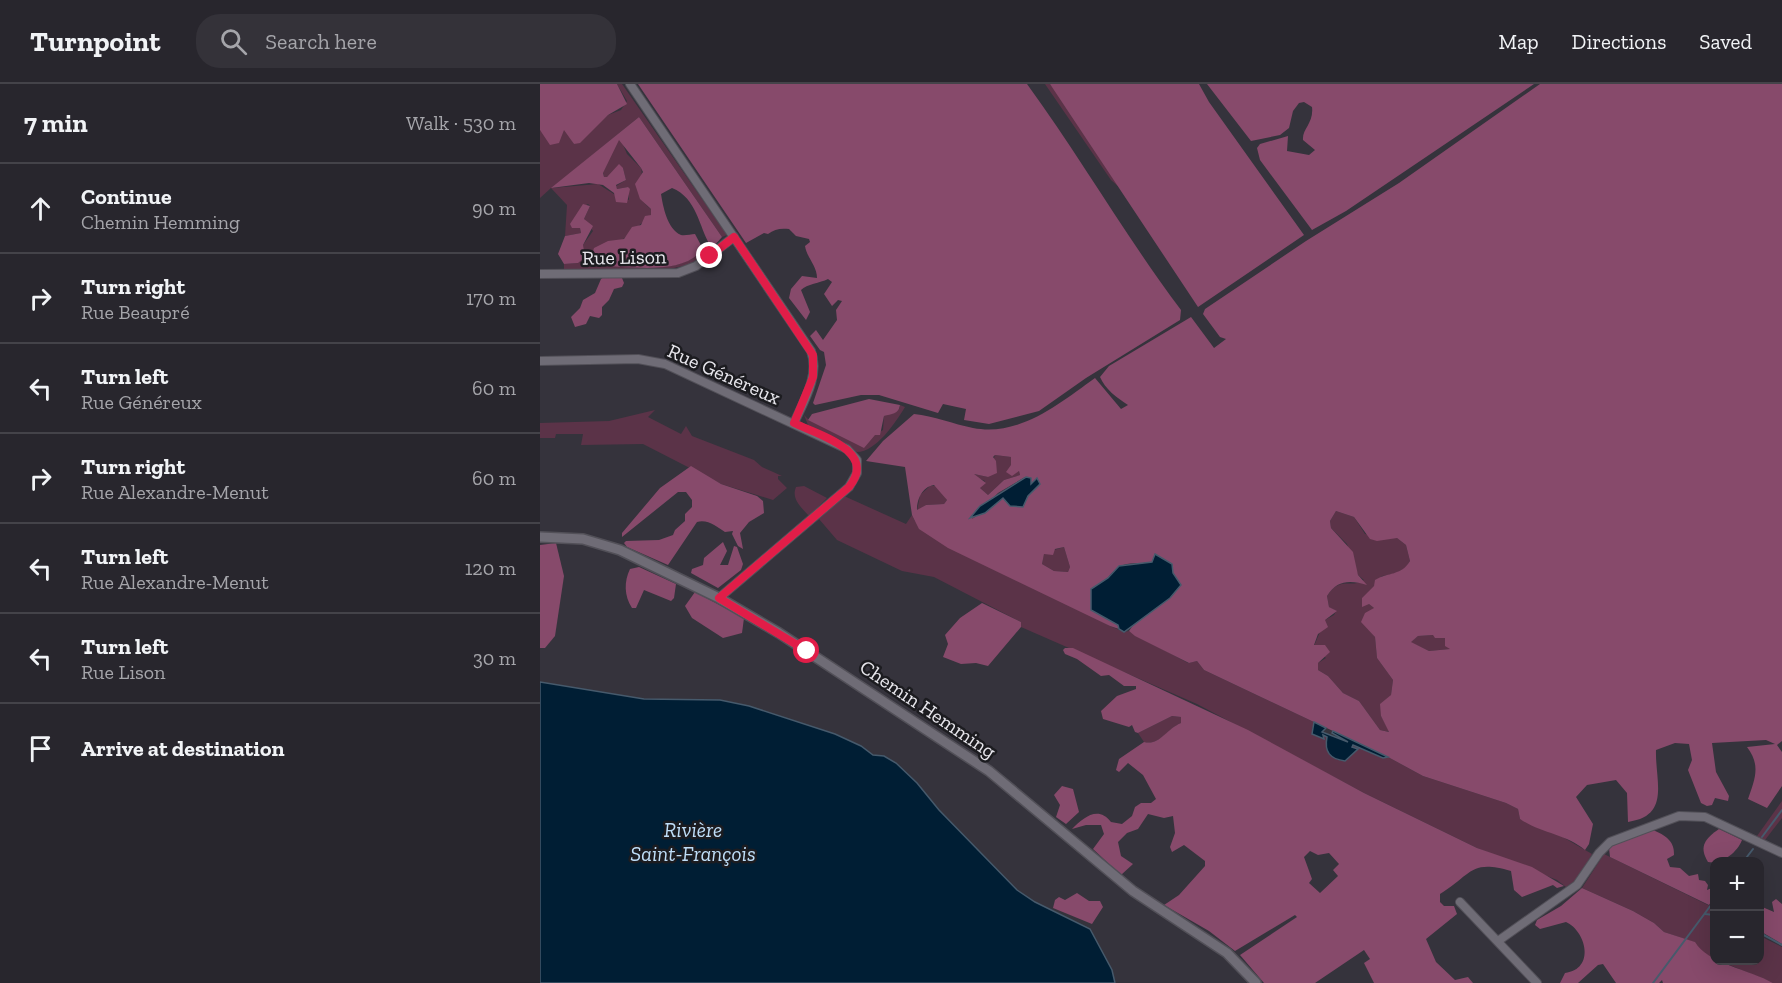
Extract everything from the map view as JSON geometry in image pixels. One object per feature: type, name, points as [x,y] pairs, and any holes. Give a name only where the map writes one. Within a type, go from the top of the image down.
[{"type":"street","points":[[630,84],[813,355],[813,377],[794,423]]},
{"type":"street","name":"Rue Lison","points":[[540,274],[678,273],[696,266],[734,237]]},
{"type":"street","name":"Rue Généreux","points":[[540,361],[655,361],[794,423],[851,453],[857,460],[858,470],[849,487],[719,598]]},
{"type":"street","name":"Chemin Hemming","points":[[540,537],[573,537],[606,545],[719,598],[831,666],[989,771],[1135,892],[1227,953],[1256,983]]},
{"type":"street","points":[[1498,941],[1577,885],[1599,853],[1610,842],[1679,816],[1705,817],[1782,853]]},
{"type":"street","points":[[1460,902],[1537,983]]},
{"type":"shaded area","points":[[540,84],[617,84],[627,104],[608,115],[580,143],[574,144],[564,130],[559,143],[550,145],[540,130]]},
{"type":"shaded area","points":[[617,84],[622,84],[727,235],[722,237],[639,117],[552,188],[598,184],[617,196],[629,200],[628,187],[617,189],[616,186],[626,180],[623,168],[607,177],[604,177],[603,172],[618,140],[621,140],[627,154],[641,168],[640,193],[645,204],[651,209],[651,215],[593,265],[633,268],[661,267],[687,261],[697,255],[699,259],[686,265],[653,271],[564,269],[564,264],[578,263],[583,245],[593,231],[584,219],[590,206],[588,204],[584,206],[577,217],[575,228],[580,228],[581,233],[565,236],[567,205],[551,188],[540,198],[540,130],[544,134],[561,137],[563,130],[566,130],[574,144],[608,115],[621,110],[627,101]]},
{"type":"shaded area","points":[[638,84],[1027,84],[1181,310],[1180,320],[1086,378],[1039,411],[989,424],[964,420],[966,409],[943,404],[938,413],[879,395],[861,395],[815,405],[813,403],[826,365],[824,352],[810,336],[816,330],[823,340],[837,320],[836,310],[842,301],[838,300],[832,306],[824,294],[832,282],[828,279],[801,290],[810,312],[806,320],[789,298],[791,289],[802,276],[817,278],[805,246],[810,242],[809,239],[796,236],[789,229],[780,229],[768,234],[764,233],[746,243]]},
{"type":"shaded area","points":[[1045,84],[1050,84],[1056,91],[1119,187],[1111,180]]},
{"type":"shaded area","points":[[1050,84],[1199,84],[1209,102],[1304,235],[1198,307]]},
{"type":"shaded area","points":[[1207,84],[1534,84],[1346,211],[1312,230],[1260,160],[1257,148],[1260,144],[1288,136],[1287,151],[1309,155],[1315,150],[1303,140],[1303,136],[1311,117],[1312,107],[1304,102],[1299,103],[1293,111],[1289,128],[1280,135],[1251,141]]},
{"type":"shaded area","points":[[1540,84],[1782,84],[1782,741],[1777,745],[1782,752],[1782,786],[1767,808],[1748,799],[1755,766],[1747,747],[1775,744],[1766,740],[1712,743],[1716,772],[1729,796],[1728,801],[1715,798],[1712,805],[1707,806],[1701,803],[1688,770],[1692,760],[1689,744],[1675,743],[1656,750],[1658,795],[1650,813],[1642,818],[1628,822],[1627,793],[1616,780],[1587,785],[1576,797],[1593,824],[1589,844],[1585,850],[1570,840],[1528,824],[1520,819],[1518,809],[1506,803],[1423,776],[1388,757],[1204,670],[1197,661],[1189,663],[1135,636],[1129,631],[1136,621],[1170,598],[1172,564],[1155,557],[1152,562],[1130,563],[1115,570],[1091,604],[1091,610],[1118,625],[1119,629],[1110,626],[948,548],[919,529],[912,515],[905,467],[866,461],[883,441],[914,414],[973,428],[1007,428],[1039,416],[1095,378],[1121,409],[1128,405],[1108,389],[1100,377],[1109,366],[1191,317],[1214,348],[1226,339],[1220,337],[1203,314],[1205,309],[1306,241],[1399,183]],"holes":[[[995,455],[1011,457],[1011,465],[1006,472],[1012,476],[1019,471],[1020,475],[1004,480],[988,495],[980,488],[986,483],[974,474],[988,477],[997,473],[996,461],[993,457]],[[1025,477],[1031,484],[1036,479],[1040,484],[1027,497],[1009,503],[1003,497],[972,519],[998,493]],[[934,485],[947,500],[944,504],[926,505],[917,510],[919,498],[926,488]],[[1336,511],[1354,517],[1370,539],[1377,541],[1397,538],[1406,545],[1410,561],[1406,566],[1375,580],[1374,586],[1362,598],[1362,607],[1369,604],[1374,608],[1365,613],[1361,622],[1375,637],[1377,658],[1393,680],[1391,695],[1380,704],[1381,716],[1389,732],[1380,730],[1359,701],[1343,693],[1328,676],[1318,670],[1318,663],[1330,652],[1325,645],[1314,645],[1318,634],[1328,627],[1325,620],[1337,611],[1329,607],[1327,596],[1340,584],[1355,582],[1367,585],[1358,575],[1353,552],[1331,528],[1330,521]],[[1064,547],[1070,567],[1068,572],[1054,571],[1042,564],[1044,554],[1053,555],[1055,549]],[[1433,635],[1435,638],[1445,638],[1445,646],[1450,649],[1429,651],[1411,642],[1418,636]]]},
{"type":"shaded area","points":[[639,117],[722,237],[714,246],[710,245],[692,206],[687,199],[672,188],[661,194],[665,211],[669,223],[676,232],[681,235],[695,234],[703,249],[694,258],[668,267],[637,268],[593,265],[591,258],[594,248],[608,241],[624,239],[632,227],[641,225],[645,216],[651,215],[651,209],[640,199],[635,184],[643,172],[641,168],[619,140],[603,173],[604,177],[607,177],[619,164],[623,168],[626,180],[616,185],[617,189],[628,187],[630,189],[627,203],[616,202],[614,193],[603,185],[589,183],[551,188]]},
{"type":"shaded area","points":[[583,204],[590,206],[584,219],[593,226],[583,245],[585,257],[578,263],[564,264],[558,254],[565,236],[581,233],[580,228],[572,228],[570,224]]},
{"type":"shaded area","points":[[604,277],[622,278],[624,283],[622,287],[614,289],[609,300],[602,307],[602,315],[599,318],[590,316],[586,324],[575,327],[571,317],[580,308],[583,300],[595,293]]},
{"type":"shaded area","points":[[869,399],[900,405],[896,412],[884,416],[880,435],[875,435],[864,448],[808,420],[812,414]]},
{"type":"shaded area","points":[[900,405],[905,407],[885,435],[871,447],[857,452],[808,425],[804,415],[809,420],[875,435],[883,430],[884,416],[900,408]]},
{"type":"shaded area","points":[[655,410],[648,417],[681,434],[686,426],[692,436],[754,460],[762,467],[782,476],[778,476],[778,479],[787,488],[773,500],[721,484],[643,444],[581,445],[583,434],[556,434],[555,438],[540,438],[540,423],[609,421]]},
{"type":"shaded area","points":[[995,455],[1011,457],[1014,474],[1019,471],[1020,475],[1004,480],[988,495],[980,488],[985,481],[975,477],[974,474],[988,477]]},
{"type":"shaded area","points":[[691,466],[721,484],[757,496],[763,501],[764,513],[749,522],[740,533],[743,549],[738,546],[732,534],[733,531],[725,532],[712,524],[701,521],[697,522],[668,565],[627,547],[624,543],[626,541],[659,540],[673,535],[685,521],[685,514],[692,507],[692,500],[686,492],[678,492],[622,537],[622,533],[660,488]]},
{"type":"shaded area","points":[[804,486],[827,498],[809,516],[798,503],[795,495],[796,487]]},
{"type":"shaded area","points":[[930,486],[937,486],[947,500],[944,504],[926,505],[917,511],[920,495]]},
{"type":"shaded area","points":[[844,496],[906,524],[912,515],[915,521],[1110,626],[1124,632],[1129,631],[1188,663],[1197,661],[1204,670],[1314,722],[1312,730],[1328,737],[1328,751],[1335,759],[1345,761],[1357,749],[1352,747],[1353,745],[1383,758],[1388,757],[1423,776],[1506,803],[1518,809],[1520,819],[1561,836],[1592,854],[1578,879],[1566,887],[1557,880],[1477,848],[1364,793],[1197,704],[1021,627],[1021,622],[934,577],[902,571],[837,540],[819,519]]},
{"type":"shaded area","points":[[1336,511],[1354,517],[1365,534],[1397,538],[1406,545],[1410,561],[1398,572],[1382,576],[1374,586],[1369,604],[1374,608],[1367,626],[1375,637],[1377,658],[1393,680],[1391,695],[1381,716],[1390,732],[1380,730],[1359,701],[1343,693],[1328,676],[1318,670],[1318,663],[1326,658],[1314,646],[1325,620],[1334,615],[1336,611],[1329,607],[1327,596],[1336,586],[1364,580],[1358,575],[1347,544],[1331,528],[1330,521]]},
{"type":"shaded area","points":[[723,542],[727,551],[720,565],[728,565],[734,546],[737,547],[743,564],[741,570],[718,588],[691,573],[692,569],[703,565],[704,558]]},
{"type":"shaded area","points":[[556,543],[564,576],[555,636],[545,648],[540,648],[540,545]]},
{"type":"shaded area","points":[[1064,547],[1070,567],[1068,572],[1054,571],[1042,564],[1044,553]]},
{"type":"shaded area","points":[[639,567],[676,584],[674,598],[671,601],[644,590],[636,608],[632,608],[626,594],[627,578],[630,569]]},
{"type":"shaded area","points":[[695,592],[744,618],[742,633],[723,638],[692,618],[685,606]]},
{"type":"shaded area","points":[[982,603],[1021,622],[1021,627],[988,666],[976,663],[961,664],[943,657],[948,644],[945,635],[960,618]]},
{"type":"shaded area","points":[[1433,635],[1445,638],[1450,649],[1429,651],[1410,642],[1418,636]]},
{"type":"shaded area","points":[[1073,648],[1248,730],[1364,793],[1477,848],[1532,867],[1564,886],[1557,888],[1553,885],[1522,897],[1514,890],[1511,871],[1487,867],[1472,871],[1440,894],[1440,902],[1444,906],[1454,906],[1457,914],[1426,939],[1436,962],[1455,980],[1468,977],[1473,983],[1374,983],[1364,963],[1370,959],[1364,950],[1315,983],[1264,983],[1240,955],[1297,917],[1295,915],[1235,951],[1209,931],[1164,905],[1179,895],[1205,866],[1205,861],[1184,845],[1172,852],[1170,847],[1175,833],[1173,816],[1164,818],[1148,814],[1138,829],[1127,833],[1118,842],[1121,856],[1133,864],[1121,875],[1093,849],[1104,834],[1101,825],[1086,825],[1072,829],[1086,817],[1096,814],[1101,814],[1111,822],[1122,824],[1132,816],[1135,807],[1141,803],[1151,803],[1156,799],[1143,775],[1128,763],[1119,772],[1116,770],[1119,759],[1144,742],[1150,743],[1159,739],[1181,723],[1181,717],[1172,716],[1138,733],[1132,725],[1129,727],[1103,719],[1101,711],[1117,696],[1136,689],[1136,686],[1124,686],[1109,675],[1101,676],[1077,659],[1065,654],[1063,650]],"holes":[[[1310,851],[1318,855],[1329,853],[1339,864],[1333,870],[1338,876],[1320,893],[1309,883],[1312,879],[1304,857]]]},
{"type":"shaded area","points":[[1172,716],[1181,717],[1181,723],[1155,742],[1144,742],[1138,733]]},
{"type":"shaded area","points":[[1062,786],[1073,789],[1079,812],[1066,824],[1056,817],[1060,805],[1054,795]]},
{"type":"shaded area","points":[[1782,801],[1782,818],[1765,840],[1757,836]]},
{"type":"shaded area","points":[[1719,829],[1742,840],[1728,857],[1710,857],[1710,862],[1708,862],[1704,847],[1710,836]]},
{"type":"shaded area","points":[[1653,830],[1665,836],[1671,842],[1674,850],[1674,855],[1667,859],[1670,867],[1680,868],[1689,876],[1698,874],[1699,880],[1705,881],[1708,885],[1707,890],[1710,889],[1710,904],[1610,857],[1609,848]]},
{"type":"shaded area","points":[[1604,854],[1710,906],[1710,957],[1699,950],[1694,942],[1664,932],[1654,923],[1633,911],[1582,888]]},
{"type":"shaded area","points":[[1582,888],[1633,911],[1654,923],[1664,932],[1695,942],[1710,956],[1710,965],[1730,965],[1773,983],[1663,983],[1662,980],[1659,983],[1616,983],[1603,964],[1598,965],[1578,983],[1560,983],[1565,973],[1581,965],[1585,949],[1583,941],[1579,933],[1566,922],[1540,929],[1535,925],[1537,920],[1561,906]]},
{"type":"shaded area","points":[[1077,893],[1089,901],[1100,901],[1103,907],[1092,924],[1053,908],[1055,900],[1059,897],[1065,900]]},
{"type":"shaded area","points":[[1776,899],[1782,904],[1782,944],[1764,933],[1764,908],[1774,912],[1772,902]]},
{"type":"shaded area","points":[[1764,938],[1782,947],[1782,983],[1773,983],[1730,965],[1764,965]]},
{"type":"water","points":[[1026,477],[1031,478],[1031,484],[1037,478],[1040,484],[1028,496],[1023,507],[1010,506],[1003,498],[985,513],[970,518],[980,506]]},
{"type":"water","points":[[1155,554],[1172,564],[1173,573],[1181,585],[1170,598],[1124,632],[1119,629],[1118,625],[1091,610],[1091,589],[1108,578],[1119,566],[1152,562]]},
{"type":"water","name":"Rivière Saint-François","points":[[540,682],[644,699],[720,700],[749,706],[835,734],[861,746],[873,755],[884,756],[896,763],[917,783],[939,810],[1017,890],[1035,902],[1090,929],[1112,970],[1115,983],[540,983]]},
{"type":"water","points":[[1314,722],[1326,728],[1322,732],[1348,742],[1332,733],[1333,731],[1388,757],[1383,758],[1353,745],[1352,747],[1358,749],[1345,761],[1335,759],[1327,751],[1327,737],[1323,735],[1324,739],[1312,734]]},
{"type":"waterway","points":[[1762,837],[1782,810]]},
{"type":"waterway","points":[[1747,857],[1753,849]]},
{"type":"waterway","points":[[1653,983],[1710,906]]},
{"type":"waterway","points":[[1705,914],[1710,915]]},
{"type":"waterway","points":[[1764,935],[1782,945]]},
{"type":"route","points":[[710,256],[734,237],[802,335],[813,355],[815,365],[813,377],[794,423],[847,449],[857,460],[858,470],[849,487],[719,598],[807,651]]}]
